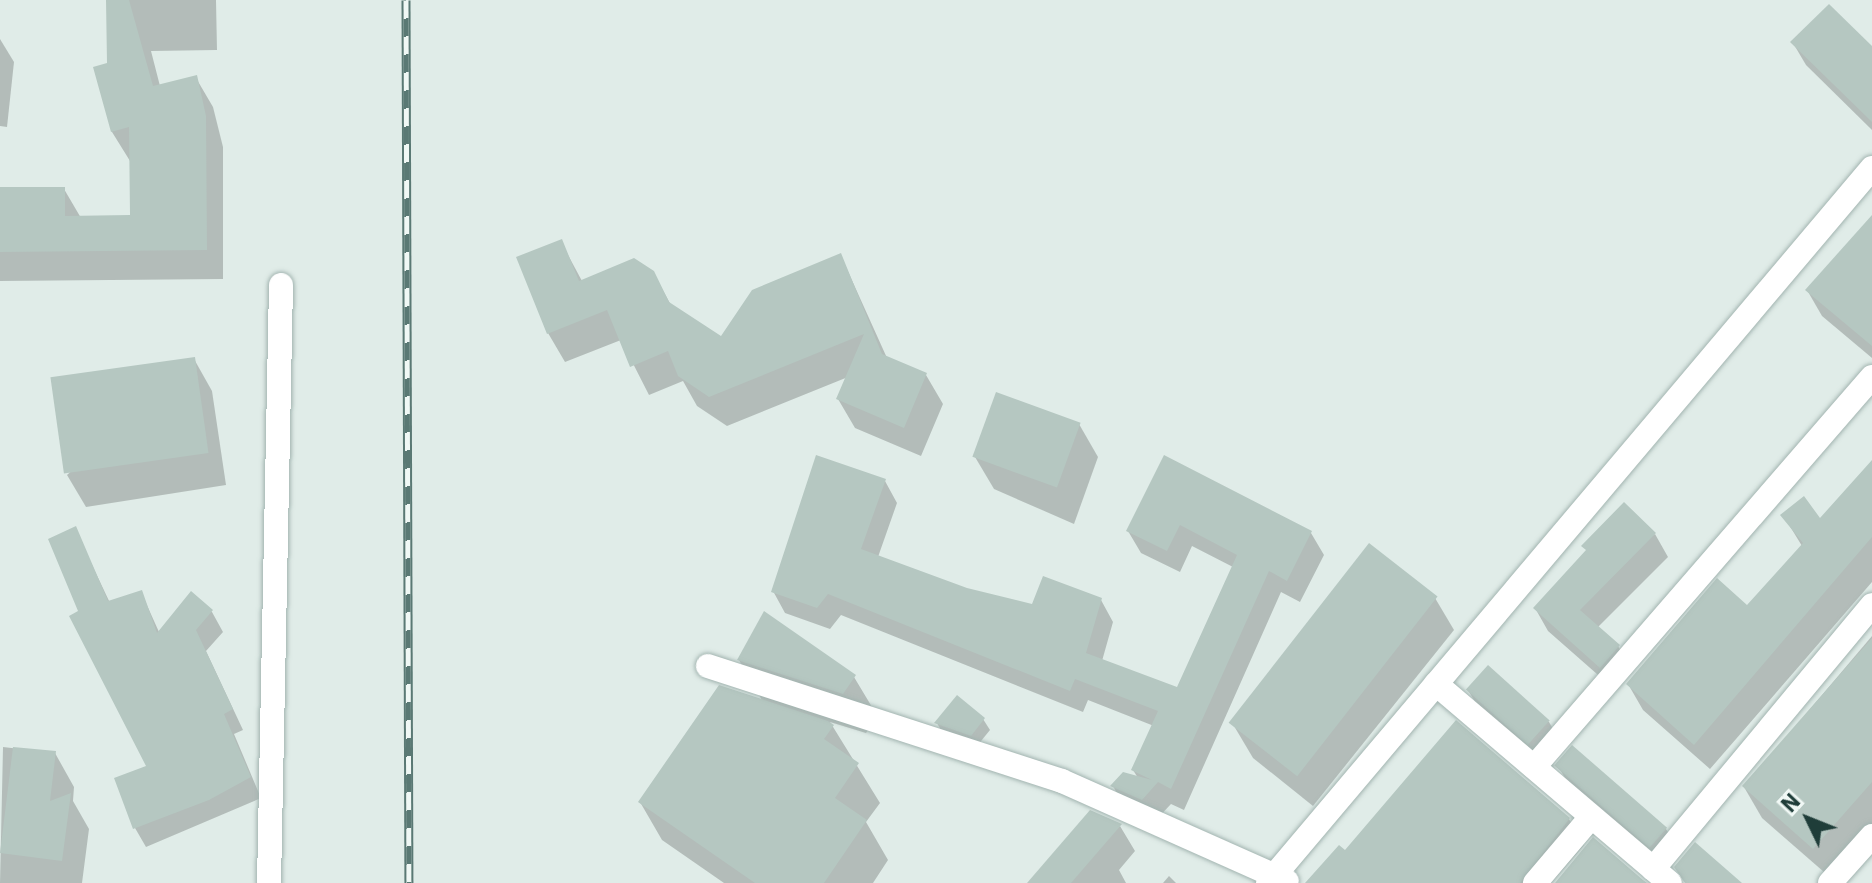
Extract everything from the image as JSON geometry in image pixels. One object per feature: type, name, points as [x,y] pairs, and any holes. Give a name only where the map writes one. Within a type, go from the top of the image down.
[{"type":"street","points":[[708,666],[1062,781],[1278,880],[1436,684],[1872,168]]},
{"type":"street","points":[[269,883],[281,285]]},
{"type":"street","points":[[1534,767],[1872,377]]},
{"type":"street","points":[[1436,684],[1661,876],[1872,605]]},
{"type":"street","points":[[1535,883],[1591,817]]},
{"type":"street","points":[[1830,883],[1872,836]]},
{"type":"building","points":[[106,0],[129,0],[153,86],[197,75],[206,116],[207,250],[0,252],[0,187],[65,187],[65,216],[130,215],[129,127],[111,132],[93,67],[107,63]]},
{"type":"building","points":[[1829,4],[1872,46],[1872,122],[1790,42]]},
{"type":"building","points":[[1872,215],[1872,346],[1805,290]]},
{"type":"building","points":[[562,239],[579,281],[634,258],[654,271],[669,302],[721,336],[752,290],[841,253],[882,354],[927,373],[904,428],[836,399],[864,334],[709,397],[678,376],[668,351],[630,367],[607,310],[547,334],[516,257]]},
{"type":"building","points":[[195,357],[208,453],[64,473],[50,377]]},
{"type":"building","points":[[996,392],[1081,423],[1057,488],[972,457]]},
{"type":"building","points":[[816,455],[886,479],[861,549],[967,588],[1032,604],[1043,576],[1102,598],[1086,653],[1177,687],[1237,555],[1180,525],[1167,551],[1126,531],[1164,455],[1312,531],[1287,581],[1269,571],[1171,789],[1158,782],[1142,800],[1110,786],[1123,772],[1152,780],[1131,770],[1158,711],[1075,679],[1070,691],[828,594],[817,608],[771,592]]},
{"type":"building","points":[[1872,460],[1872,537],[1694,745],[1626,684],[1717,578],[1747,605],[1803,543],[1780,515],[1804,496],[1820,518]]},
{"type":"building","points":[[1624,502],[1656,533],[1580,610],[1620,645],[1600,668],[1533,608],[1586,550],[1581,546]]},
{"type":"building","points":[[76,526],[108,601],[142,590],[157,633],[191,591],[213,610],[196,630],[233,709],[224,714],[251,777],[209,800],[133,829],[114,778],[146,766],[69,616],[78,611],[48,539]]},
{"type":"building","points":[[1369,543],[1438,597],[1297,776],[1229,723]]},
{"type":"building","points":[[764,611],[856,675],[843,694],[737,660]]},
{"type":"building","points":[[1872,638],[1872,782],[1813,849],[1742,786]]},
{"type":"building","points":[[1488,665],[1550,721],[1528,745],[1466,690]]},
{"type":"building","points":[[719,685],[828,721],[834,725],[824,739],[859,763],[835,798],[867,820],[824,883],[755,883],[638,802]]},
{"type":"building","points":[[957,695],[985,718],[971,736],[934,723]]},
{"type":"building","points":[[1456,720],[1570,818],[1520,883],[1305,883],[1339,845],[1345,850]]},
{"type":"building","points":[[1572,745],[1667,828],[1649,848],[1554,765]]},
{"type":"building","points":[[13,747],[56,751],[50,801],[71,793],[62,861],[0,853]]},
{"type":"building","points":[[1090,810],[1122,824],[1071,883],[1027,883]]},
{"type":"building","points":[[1593,837],[1643,880],[1647,883],[1555,883]]},
{"type":"building","points":[[1695,842],[1742,883],[1685,883],[1674,867]]},
{"type":"railway","points":[[406,0],[409,883]]}]
